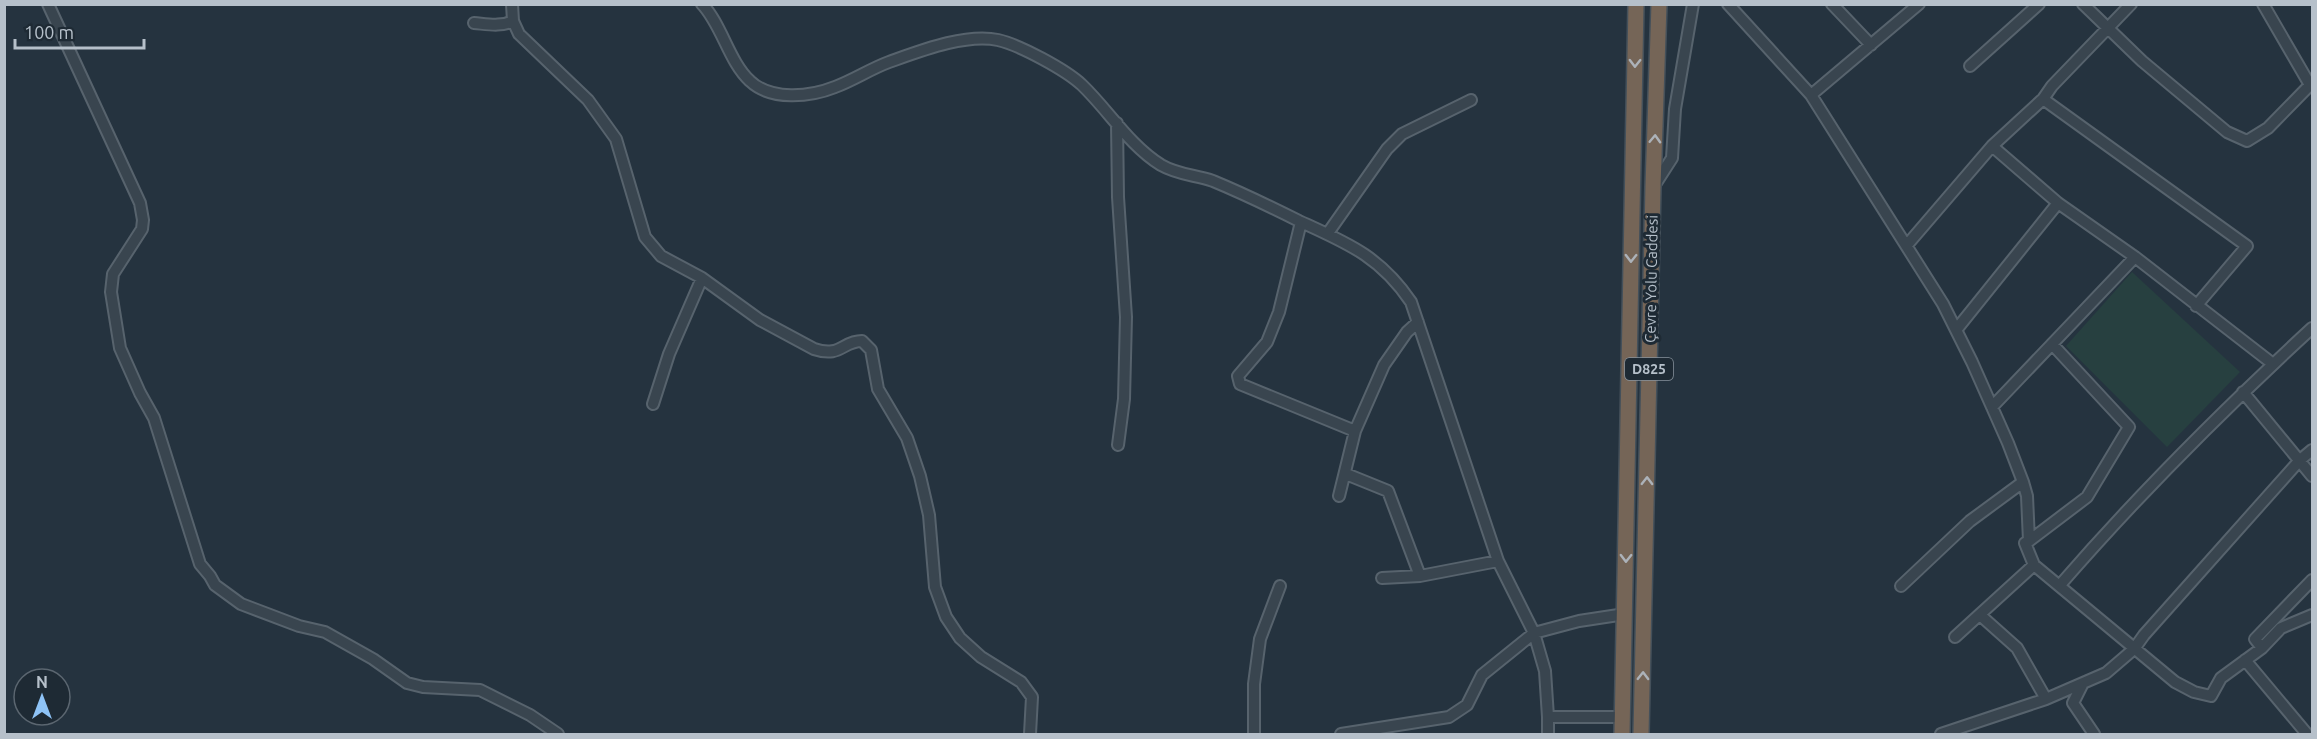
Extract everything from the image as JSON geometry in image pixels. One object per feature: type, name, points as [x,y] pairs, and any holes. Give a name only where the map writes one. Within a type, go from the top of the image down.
[{"type":"highway","name":"Çevre Yolu Caddesi","points":[[1622,735],[1636,4]]},
{"type":"highway","name":"Çevre Yolu Caddesi","points":[[1641,735],[1659,4]]},
{"type":"street","points":[[48,4],[140,202],[142,229],[113,274],[111,292],[120,348],[154,418],[200,564],[215,585],[241,604],[299,626],[325,632],[373,659],[407,683],[423,687],[480,690],[530,715],[558,735]]},
{"type":"street","points":[[512,4],[513,21],[519,34],[532,49],[588,100],[616,139],[645,237],[661,256],[702,278],[760,320],[814,349],[836,352],[856,341],[862,341],[871,350],[878,389],[907,438],[920,477],[928,515],[935,587],[946,617],[960,638],[981,657],[1021,682],[1032,697],[1030,735]]},
{"type":"street","points":[[702,4],[709,11],[749,81],[771,95],[796,95],[834,88],[889,62],[974,38],[998,40],[1022,48],[1080,83],[1135,144],[1162,165],[1180,174],[1209,180],[1241,193],[1328,233],[1372,259],[1396,280],[1411,302],[1498,561],[1534,633],[1545,672],[1548,735]]},
{"type":"street","points":[[1653,187],[1672,158],[1675,109],[1693,4]]},
{"type":"street","points":[[1728,4],[1811,95],[1907,245],[1956,330],[1992,407],[2023,482],[2027,496],[2029,541]]},
{"type":"street","points":[[1832,4],[1871,45]]},
{"type":"street","points":[[1811,95],[1919,4]]},
{"type":"street","points":[[1970,66],[2039,4]]},
{"type":"street","points":[[2083,4],[2142,61],[2227,132],[2247,141],[2268,128],[2311,86],[2263,4]]},
{"type":"street","points":[[1907,245],[1992,146],[2043,99],[2052,86],[2131,4]]},
{"type":"street","points":[[474,23],[494,25],[513,21]]},
{"type":"street","points":[[2043,99],[2247,246],[2196,306]]},
{"type":"street","points":[[1328,233],[1387,149],[1402,134],[1471,100]]},
{"type":"street","points":[[1117,123],[1118,197],[1126,317],[1124,399],[1118,445]]},
{"type":"street","points":[[1992,146],[2058,203],[2135,257],[2273,364]]},
{"type":"street","points":[[1956,330],[2058,203]]},
{"type":"street","points":[[1301,222],[1279,312],[1267,342],[1238,376],[1240,384],[1355,431]]},
{"type":"street","points":[[1992,407],[2135,257]]},
{"type":"street","points":[[652,404],[669,354],[702,278]]},
{"type":"street","points":[[1339,496],[1355,431],[1384,365],[1407,332],[1418,322]]},
{"type":"street","points":[[2060,585],[2179,454],[2313,328]]},
{"type":"street","points":[[2052,344],[2129,427],[2087,497],[2025,543],[2034,565],[2175,682],[2194,692],[2211,696],[2221,678],[2262,648],[2281,628],[2313,615]]},
{"type":"street","points":[[2243,392],[2313,476]]},
{"type":"street","points":[[1941,735],[2046,699],[2106,674],[2134,649],[2144,634],[2300,460],[2313,450]]},
{"type":"street","points":[[1346,474],[1388,491],[1420,576]]},
{"type":"street","points":[[1901,586],[1970,521],[2023,482]]},
{"type":"street","points":[[1382,578],[1420,576],[1498,561]]},
{"type":"street","points":[[1955,637],[2034,565]]},
{"type":"street","points":[[2262,648],[2255,639],[2313,580]]},
{"type":"street","points":[[1254,735],[1254,684],[1260,639],[1280,586]]},
{"type":"street","points":[[1341,735],[1380,731],[1457,714],[1467,705],[1482,675],[1534,633],[1579,621],[1625,614]]},
{"type":"street","points":[[1980,615],[2017,648],[2046,699]]},
{"type":"street","points":[[2245,660],[2307,735]]},
{"type":"street","points":[[2082,685],[2073,703],[2094,735]]},
{"type":"street","points":[[1548,717],[1623,717]]},
{"type":"green space","points":[[2132,272],[2240,372],[2167,447],[2066,346]]}]
